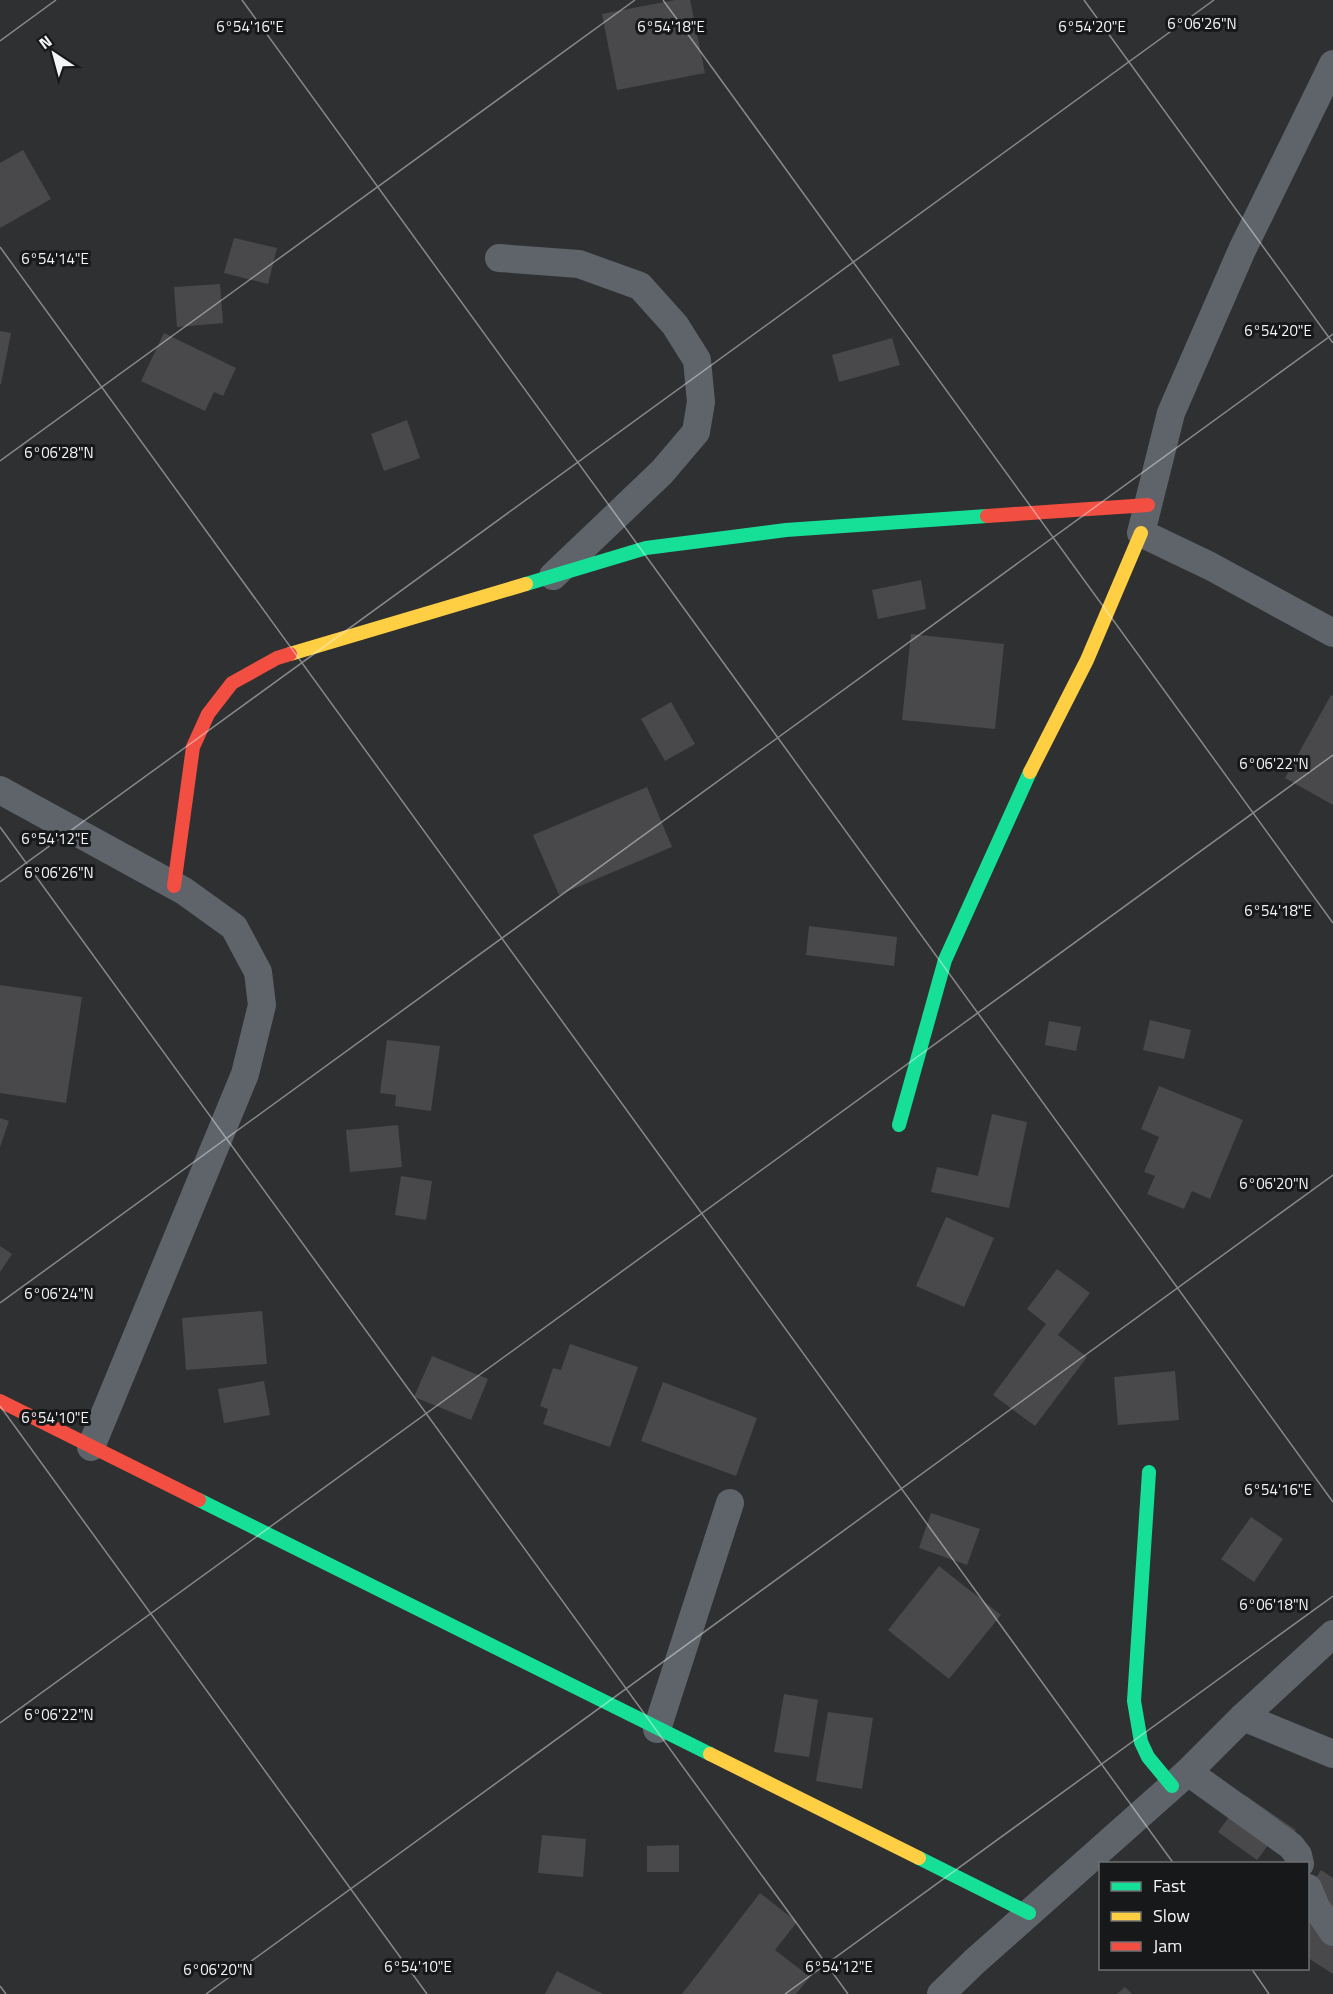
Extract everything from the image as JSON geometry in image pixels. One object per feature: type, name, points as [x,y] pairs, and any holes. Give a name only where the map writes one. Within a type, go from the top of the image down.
[{"type":"street","points":[[898,1125],[945,960],[1016,800],[1087,660],[1141,533],[1171,413],[1242,250],[1333,64]]},
{"type":"street","points":[[499,258],[579,264],[640,286],[675,326],[697,360],[701,402],[696,432],[662,472],[553,576]]},
{"type":"street","points":[[174,886],[194,747],[208,714],[232,683],[277,658],[646,548],[786,530],[1148,505]]},
{"type":"street","points":[[1141,533],[1210,566],[1333,633]]},
{"type":"street","points":[[0,790],[174,886],[234,927],[258,972],[262,1005],[245,1074],[91,1447]]},
{"type":"street","points":[[0,1401],[1029,1913]]},
{"type":"street","points":[[1149,1472],[1134,1701],[1142,1742],[1148,1757],[1291,1846],[1298,1855],[1300,1862]]},
{"type":"street","points":[[657,1729],[730,1503]]},
{"type":"street","points":[[941,1994],[1180,1779],[1333,1634]]},
{"type":"street","points":[[1243,1717],[1333,1754]]},
{"type":"street","points":[[1309,1890],[1316,1907],[1333,1932]]},
{"type":"building","points":[[675,0],[690,0],[705,73],[617,90],[602,14]]},
{"type":"building","points":[[23,150],[51,199],[0,228],[0,163]]},
{"type":"building","points":[[234,238],[277,248],[268,284],[224,273]]},
{"type":"building","points":[[220,284],[223,323],[177,327],[174,287]]},
{"type":"building","points":[[0,331],[11,333],[1,384],[0,384]]},
{"type":"building","points":[[164,333],[236,368],[223,396],[214,392],[205,411],[141,381]]},
{"type":"building","points":[[892,338],[900,365],[839,382],[832,355]]},
{"type":"building","points":[[407,420],[420,458],[384,471],[371,434]]},
{"type":"building","points":[[921,580],[926,609],[878,619],[872,590]]},
{"type":"building","points":[[911,634],[1004,644],[995,729],[902,720]]},
{"type":"building","points":[[1331,695],[1333,696],[1333,805],[1285,778]]},
{"type":"building","points":[[671,702],[695,744],[665,761],[641,719]]},
{"type":"building","points":[[647,787],[672,847],[559,895],[533,835]]},
{"type":"building","points":[[809,926],[897,937],[894,966],[806,955]]},
{"type":"building","points":[[0,985],[82,997],[66,1103],[0,1093]]},
{"type":"building","points":[[1150,1020],[1191,1030],[1184,1059],[1143,1050]]},
{"type":"building","points":[[1049,1021],[1081,1027],[1076,1051],[1045,1045]]},
{"type":"building","points":[[387,1040],[440,1046],[431,1111],[395,1106],[396,1095],[380,1093]]},
{"type":"building","points":[[1159,1086],[1243,1120],[1210,1199],[1192,1191],[1184,1209],[1147,1194],[1155,1176],[1144,1172],[1159,1137],[1141,1129]]},
{"type":"building","points":[[992,1114],[1027,1122],[1009,1208],[931,1192],[937,1167],[978,1176]]},
{"type":"building","points":[[0,1118],[9,1121],[0,1147]]},
{"type":"building","points":[[398,1125],[402,1167],[350,1172],[346,1130]]},
{"type":"building","points":[[401,1176],[432,1181],[426,1220],[395,1215]]},
{"type":"building","points":[[946,1217],[994,1238],[964,1307],[916,1286]]},
{"type":"building","points":[[0,1246],[12,1254],[0,1272]]},
{"type":"building","points":[[1057,1269],[1090,1293],[1058,1335],[1087,1357],[1035,1426],[993,1395],[1046,1324],[1027,1309]]},
{"type":"building","points":[[262,1311],[267,1364],[186,1370],[182,1318]]},
{"type":"building","points":[[570,1344],[638,1367],[610,1447],[543,1424],[548,1409],[540,1406],[553,1368],[561,1370]]},
{"type":"building","points":[[432,1356],[488,1379],[471,1420],[414,1397]]},
{"type":"building","points":[[1175,1371],[1179,1420],[1118,1425],[1114,1377]]},
{"type":"building","points":[[264,1381],[270,1415],[224,1423],[218,1389]]},
{"type":"building","points":[[663,1382],[757,1418],[736,1476],[641,1441]]},
{"type":"building","points":[[931,1513],[980,1529],[967,1565],[919,1548]]},
{"type":"building","points":[[1251,1517],[1283,1539],[1254,1582],[1221,1559]]},
{"type":"building","points":[[939,1566],[1001,1615],[949,1679],[888,1630]]},
{"type":"building","points":[[784,1694],[818,1700],[809,1757],[774,1752]]},
{"type":"building","points":[[828,1712],[873,1718],[862,1789],[816,1781]]},
{"type":"building","points":[[1245,1795],[1296,1830],[1280,1852],[1269,1844],[1257,1860],[1218,1832]]},
{"type":"building","points":[[542,1835],[586,1839],[583,1877],[538,1873]]},
{"type":"building","points":[[679,1845],[679,1872],[647,1872],[647,1846]]},
{"type":"building","points":[[1321,1870],[1333,1878],[1333,1974],[1309,1959],[1309,1888]]},
{"type":"building","points":[[760,1893],[797,1922],[775,1950],[810,1977],[796,1994],[682,1994]]},
{"type":"building","points":[[557,1971],[603,1994],[545,1994]]},
{"type":"building","points":[[1125,1987],[1132,1994],[1117,1994]]},
{"type":"traffic: fast","points":[[526,584],[646,548],[786,530],[987,516]]},
{"type":"traffic: fast","points":[[899,1125],[945,960],[1030,772]]},
{"type":"traffic: fast","points":[[1149,1472],[1134,1701],[1141,1742],[1148,1757],[1172,1786]]},
{"type":"traffic: fast","points":[[199,1500],[710,1754]]},
{"type":"traffic: fast","points":[[919,1858],[1029,1913]]},
{"type":"traffic: slow","points":[[1030,772],[1087,660],[1141,533]]},
{"type":"traffic: slow","points":[[290,654],[526,584]]},
{"type":"traffic: slow","points":[[710,1754],[919,1858]]},
{"type":"traffic: jam","points":[[987,516],[1148,505]]},
{"type":"traffic: jam","points":[[174,886],[193,747],[208,714],[232,683],[277,658],[290,654]]},
{"type":"traffic: jam","points":[[0,1401],[199,1500]]}]
